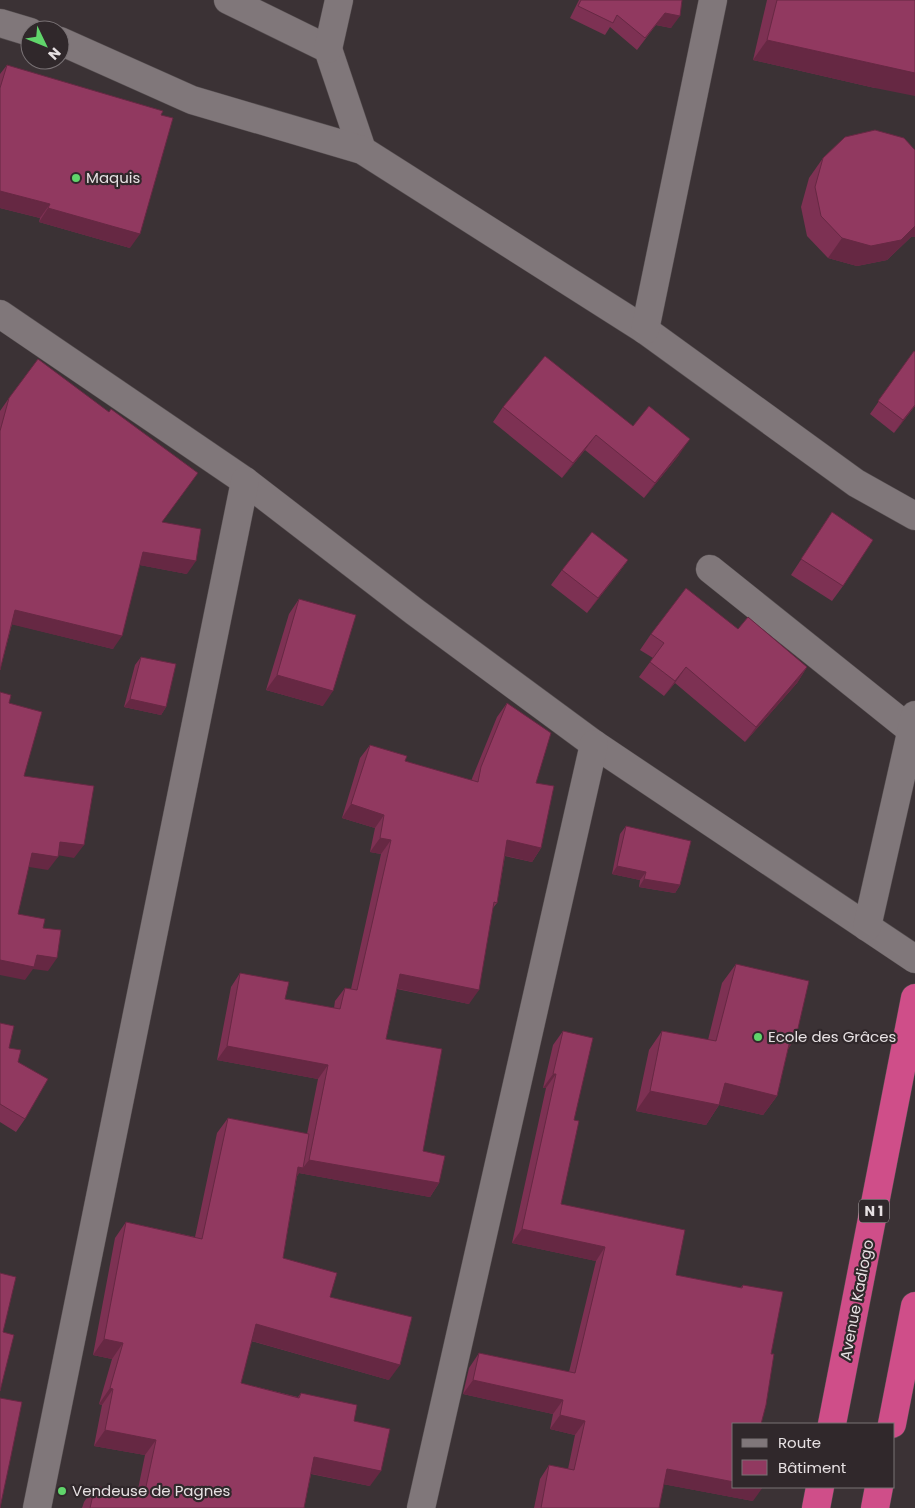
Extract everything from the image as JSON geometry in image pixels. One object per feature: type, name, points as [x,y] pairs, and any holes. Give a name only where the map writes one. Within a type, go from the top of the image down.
[{"type":"highway","name":"Avenue Kadiogo","points":[[832,1423],[915,998]]},
{"type":"highway","points":[[892,1423],[908,1379],[915,1306]]},
{"type":"highway","points":[[816,1508],[820,1488]]},
{"type":"highway","points":[[875,1508],[879,1488]]},
{"type":"street","points":[[228,0],[328,49]]},
{"type":"street","points":[[339,0],[328,49],[362,150]]},
{"type":"street","points":[[645,330],[713,0]]},
{"type":"street","points":[[0,23],[20,29]]},
{"type":"street","points":[[70,45],[192,100],[362,150],[645,330],[856,483],[915,516]]},
{"type":"street","points":[[0,314],[245,481],[416,612],[594,744],[915,959]]},
{"type":"street","points":[[36,1508],[245,481]]},
{"type":"street","points":[[710,569],[913,723],[866,927]]},
{"type":"street","points":[[421,1508],[594,744]]},
{"type":"building","points":[[581,0],[682,0],[680,16],[665,13],[645,38],[617,15],[613,23],[578,6]]},
{"type":"building","points":[[777,0],[915,0],[915,73],[767,40]]},
{"type":"building","points":[[7,65],[163,111],[161,115],[173,118],[140,234],[48,208],[50,204],[0,191],[0,88]]},
{"type":"building","points":[[875,130],[904,138],[915,150],[915,226],[901,240],[871,246],[842,238],[821,216],[815,187],[823,158],[845,137]]},
{"type":"building","points":[[914,351],[915,405],[903,420],[878,401]]},
{"type":"building","points":[[545,356],[633,426],[649,406],[690,439],[655,483],[596,435],[573,463],[503,407]]},
{"type":"building","points":[[38,359],[109,412],[111,409],[198,473],[162,522],[201,529],[196,561],[143,552],[122,636],[15,610],[0,670],[0,431],[9,398]]},
{"type":"building","points":[[832,512],[873,540],[843,586],[801,559]]},
{"type":"building","points":[[592,532],[628,560],[598,598],[562,570]]},
{"type":"building","points":[[686,588],[738,629],[748,617],[807,667],[756,727],[686,667],[675,681],[650,662],[664,643],[651,634]]},
{"type":"building","points":[[299,599],[356,615],[333,691],[277,675]]},
{"type":"building","points":[[141,657],[176,664],[166,707],[130,699]]},
{"type":"building","points":[[0,692],[11,695],[9,703],[42,712],[24,776],[94,786],[84,845],[60,842],[58,857],[32,853],[18,914],[45,919],[43,928],[61,930],[57,958],[37,955],[34,967],[0,960]]},
{"type":"building","points":[[507,703],[551,733],[536,783],[554,786],[541,848],[507,840],[497,903],[494,902],[479,990],[400,974],[386,1039],[442,1049],[423,1151],[445,1156],[439,1183],[309,1160],[328,1065],[227,1046],[240,973],[289,982],[285,999],[340,1009],[345,988],[357,990],[391,840],[380,838],[384,815],[351,804],[370,745],[407,756],[405,761],[478,782],[481,767]]},
{"type":"building","points":[[626,826],[691,841],[680,885],[644,879],[646,872],[617,866]]},
{"type":"building","points":[[736,964],[809,981],[796,1037],[791,1036],[777,1096],[725,1083],[719,1105],[650,1091],[662,1031],[716,1041]]},
{"type":"building","points":[[0,1023],[14,1026],[9,1048],[21,1050],[18,1062],[48,1079],[25,1119],[0,1104]]},
{"type":"building","points":[[563,1031],[593,1038],[574,1120],[579,1121],[561,1204],[685,1230],[676,1275],[742,1288],[743,1285],[783,1292],[771,1354],[774,1354],[766,1405],[761,1423],[732,1423],[732,1482],[667,1469],[659,1508],[541,1508],[549,1465],[574,1470],[585,1421],[560,1415],[563,1400],[473,1380],[479,1353],[575,1373],[605,1247],[522,1229],[556,1074],[553,1074]]},
{"type":"building","points":[[228,1118],[309,1134],[303,1168],[298,1167],[283,1258],[337,1273],[330,1297],[412,1317],[400,1365],[256,1324],[241,1383],[299,1398],[301,1393],[357,1405],[354,1421],[390,1429],[381,1471],[314,1457],[304,1508],[90,1508],[95,1486],[144,1496],[156,1440],[105,1430],[113,1389],[110,1388],[123,1343],[104,1339],[126,1222],[202,1239]]},
{"type":"building","points":[[0,1273],[16,1277],[3,1332],[14,1335],[0,1391]]},
{"type":"building","points":[[0,1398],[22,1402],[0,1508]]},
{"type":"place","name":"Maquis","points":[[76,178]]},
{"type":"place","name":"Ecole des Grâces","points":[[758,1037]]},
{"type":"place","name":"Vendeuse de Pagnes","points":[[62,1491]]}]
